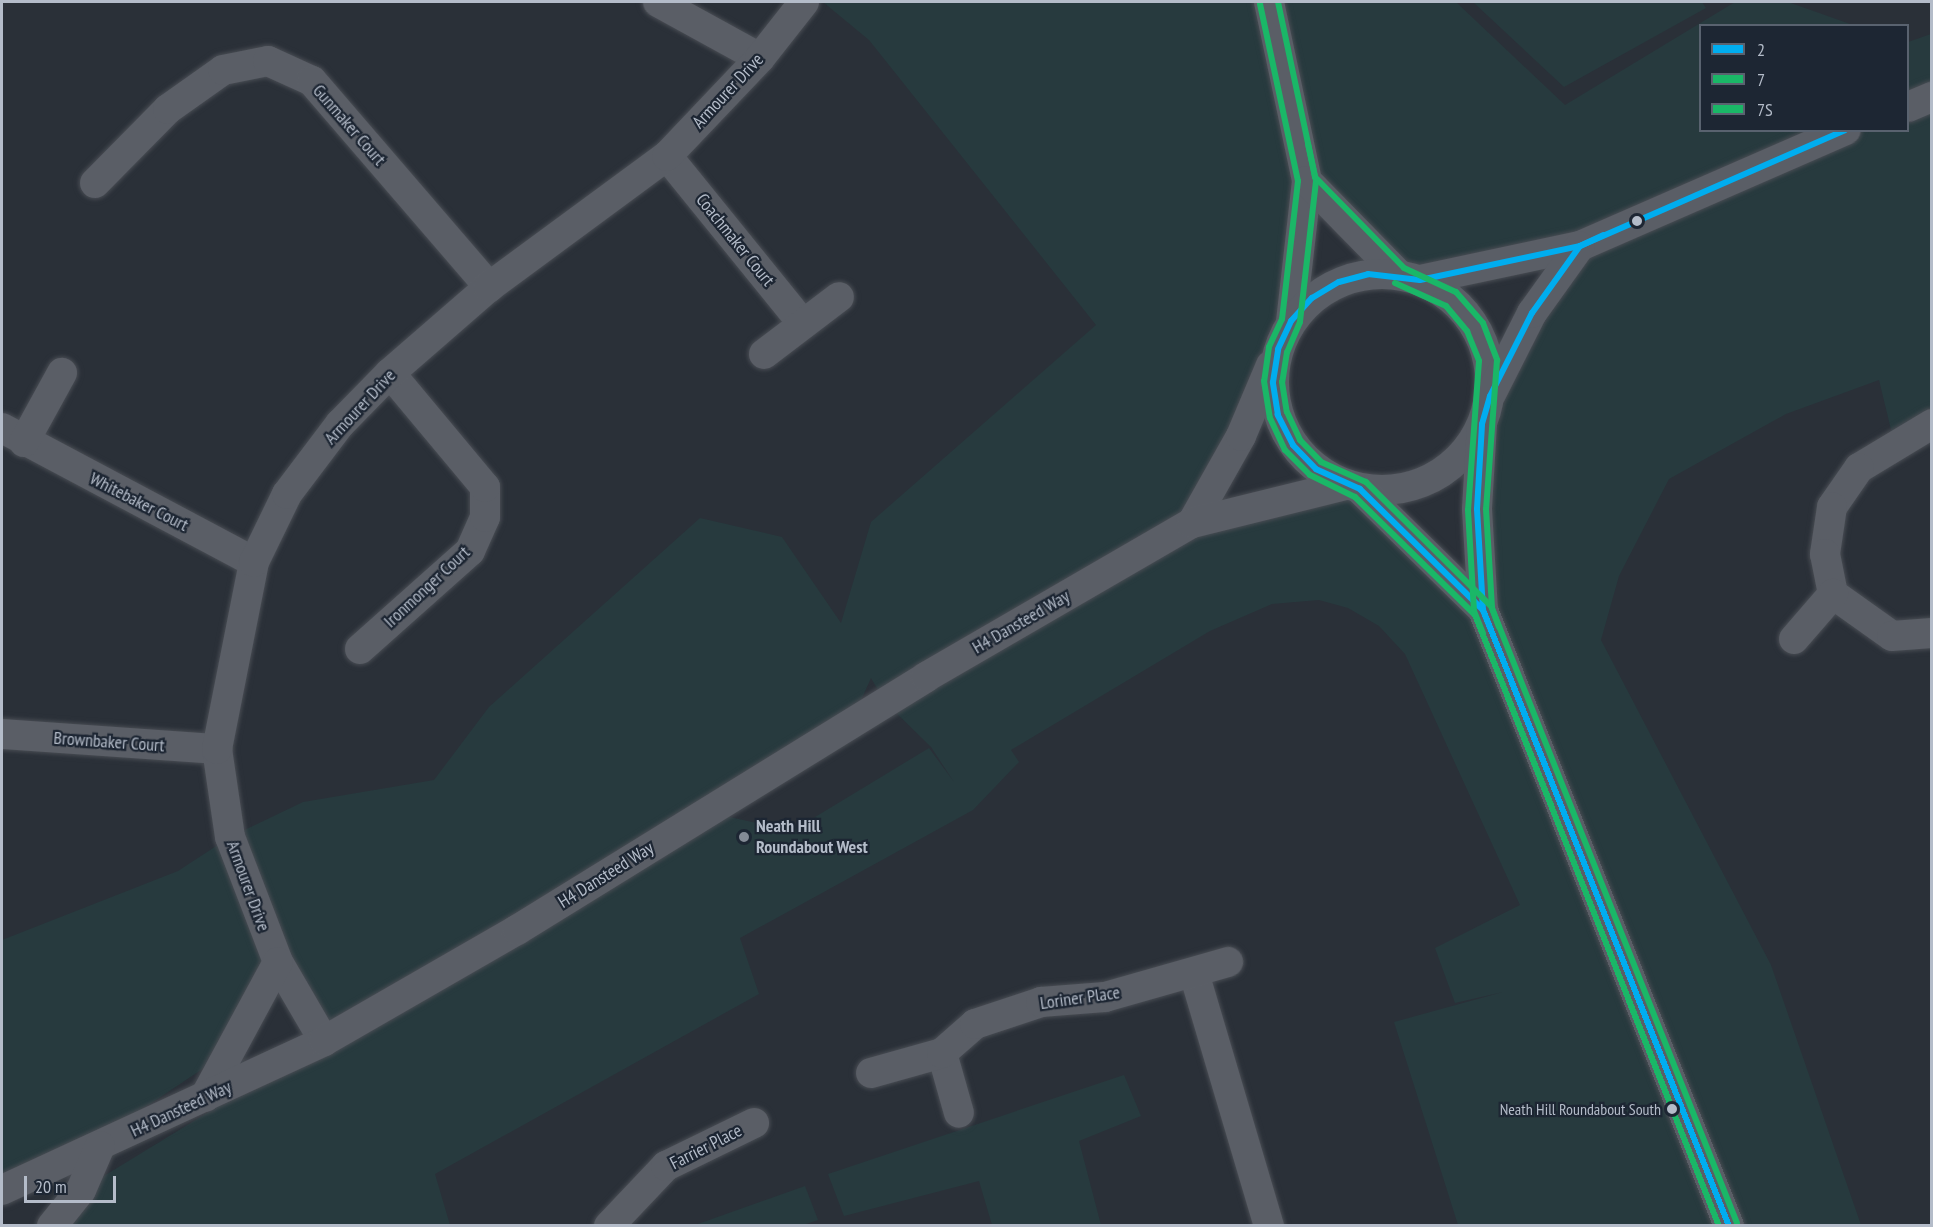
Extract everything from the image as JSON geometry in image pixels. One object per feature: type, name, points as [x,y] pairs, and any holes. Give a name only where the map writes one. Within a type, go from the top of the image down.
[{"type":"street","points":[[658,2],[760,58]]},
{"type":"street","name":"Armourer Drive","points":[[324,1041],[278,962],[233,852],[217,749],[231,656],[254,562],[287,494],[340,424],[390,373],[489,287],[667,156],[760,58],[804,2]]},
{"type":"street","points":[[1269,2],[1307,181],[1292,321]]},
{"type":"street","name":"Gunmaker Court","points":[[95,183],[168,109],[223,70],[268,61],[312,81],[489,287]]},
{"type":"street","points":[[1909,106],[1932,97]]},
{"type":"street","points":[[1192,523],[1240,436],[1292,321],[1312,298],[1339,282],[1368,274],[1410,278],[1580,246],[1840,132]]},
{"type":"street","name":"Coachmaker Court","points":[[667,156],[802,324]]},
{"type":"street","points":[[1307,181],[1410,278],[1451,299],[1475,326],[1488,360],[1490,396]]},
{"type":"street","points":[[1580,246],[1532,313],[1490,396],[1482,424],[1478,508],[1483,610],[1632,971],[1729,1226]]},
{"type":"street","points":[[764,354],[839,297]]},
{"type":"street","points":[[1278,349],[1273,382],[1278,415],[1293,445],[1316,469],[1353,487],[1483,610]]},
{"type":"street","name":"Whitebaker Court","points":[[62,373],[13,435],[254,562]]},
{"type":"street","name":"Ironmonger Court","points":[[360,649],[470,551],[485,517],[485,487],[390,373]]},
{"type":"street","points":[[1353,487],[1398,490],[1433,478],[1462,456],[1482,424]]},
{"type":"street","points":[[1932,424],[1859,468],[1832,507],[1825,554],[1833,594],[1892,636],[1932,633]]},
{"type":"street","name":"H4 Dansteed Way","points":[[2,1190],[324,1041],[517,930],[926,677],[1192,523],[1353,487]]},
{"type":"street","points":[[1794,639],[1833,594]]},
{"type":"street","name":"Brownbaker Court","points":[[2,734],[217,749]]},
{"type":"street","points":[[206,1097],[278,962]]},
{"type":"street","name":"Loriner Place","points":[[871,1073],[942,1053],[975,1024],[1041,1002],[1105,997],[1228,962]]},
{"type":"street","points":[[1194,973],[1269,1226]]},
{"type":"street","points":[[942,1053],[959,1113]]},
{"type":"street","name":"Farrier Place","points":[[609,1226],[666,1166],[754,1123]]},
{"type":"street","points":[[52,1226],[81,1190],[100,1146]]},
{"type":"green space","points":[[823,2],[1456,2],[1565,105],[1735,2],[1788,2],[1850,24],[1699,24],[1699,132],[1909,132],[1909,42],[1931,34],[1931,424],[1894,442],[1879,380],[1786,414],[1669,479],[1619,576],[1601,640],[1771,965],[1861,1225],[1458,1225],[1394,1022],[1503,992],[1455,1003],[1435,948],[1520,905],[1405,654],[1379,626],[1348,608],[1319,600],[1272,604],[1210,631],[1011,750],[1019,762],[973,810],[740,938],[759,994],[435,1174],[450,1225],[52,1225],[81,1190],[323,1042],[278,963],[225,1054],[135,1114],[2,1188],[2,940],[178,871],[230,837],[303,802],[434,780],[489,707],[700,518],[782,537],[841,623],[871,522],[1096,325],[869,40]],"holes":[[[1307,182],[1420,280],[1580,247],[1490,396],[1482,424],[1482,609],[1346,485],[1192,523],[1241,436],[1291,321]],[[871,678],[885,702],[931,747],[954,782],[929,748],[792,831],[708,812],[850,725]]]},
{"type":"green space","points":[[1473,2],[1702,2],[1706,8],[1564,87]]},
{"type":"green space","points":[[1124,1075],[1141,1116],[1079,1141],[1101,1225],[992,1225],[979,1181],[844,1216],[828,1174]]},
{"type":"green space","points":[[805,1186],[818,1220],[803,1225],[695,1225]]},
{"type":"transit line","name":"7S","points":[[1278,2],[1316,181],[1300,322],[1287,352],[1282,382],[1287,412],[1300,440],[1321,462],[1366,482],[1491,606],[1737,1223]]},
{"type":"transit line","name":"7","points":[[1260,4],[1298,181],[1282,319],[1269,347],[1264,381],[1270,418],[1285,450],[1310,475],[1355,497],[1475,615],[1719,1226]]},
{"type":"transit line","name":"2","points":[[1729,1226],[1483,610],[1360,489],[1316,469],[1293,445],[1278,415],[1273,382],[1278,349],[1291,321],[1312,298],[1339,282],[1368,274],[1420,280],[1580,246],[1840,132]]},
{"type":"transit line","name":"7S","points":[[1308,144],[1315,177],[1404,268],[1456,292],[1483,323],[1497,360],[1486,509],[1492,608],[1499,627]]},
{"type":"transit line","name":"2","points":[[1491,630],[1483,610],[1477,509],[1482,424],[1490,396],[1532,313],[1580,246],[1604,235]]},
{"type":"transit line","name":"7","points":[[1395,283],[1446,306],[1467,331],[1479,361],[1468,510],[1474,611],[1483,633]]},
{"type":"place","name":"Neath Hill Roundabout West","points":[[744,837]]},
{"type":"place","name":"Neath Hill Roundabout South","points":[[1672,1109]]}]
